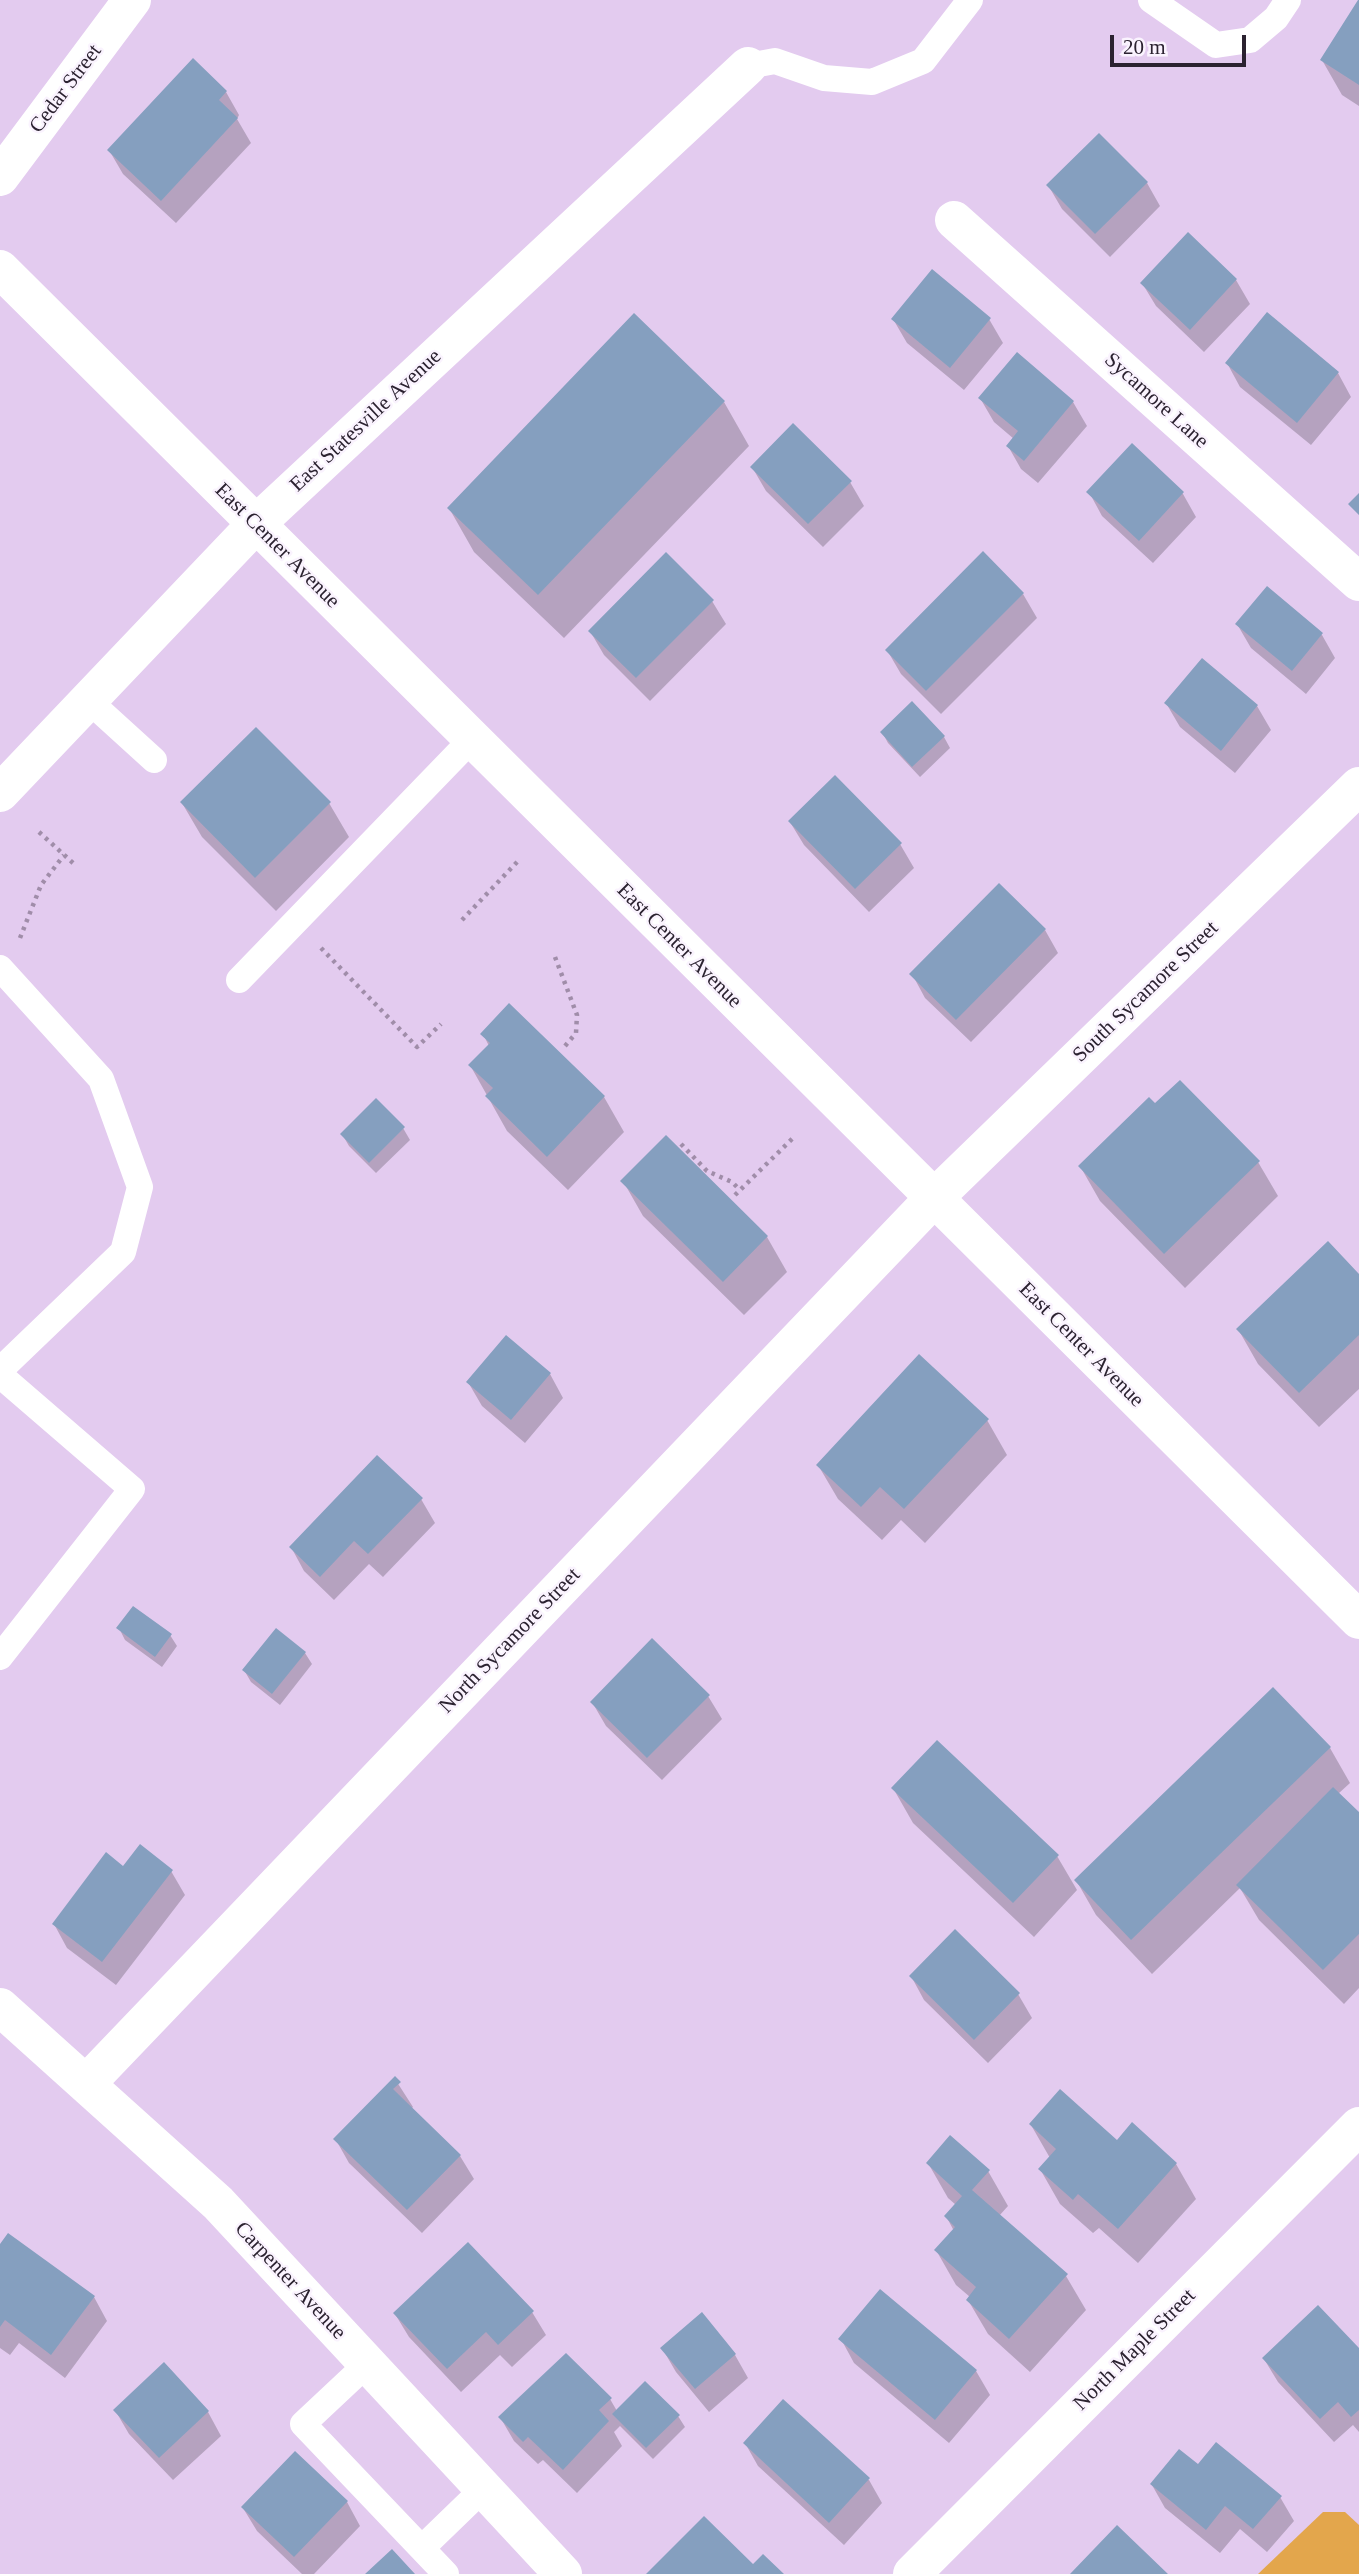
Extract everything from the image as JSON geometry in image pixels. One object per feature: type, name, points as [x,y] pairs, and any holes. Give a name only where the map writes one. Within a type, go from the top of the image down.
[{"type":"street","name":"Cedar Street","points":[[0,177],[132,0]]},
{"type":"street","name":"East Statesville Avenue","points":[[0,793],[256,524],[748,66]]},
{"type":"street","name":"Sycamore Lane","points":[[954,220],[1359,583]]},
{"type":"street","name":"East Center Avenue","points":[[0,269],[1359,1620]]},
{"type":"street","name":"South Sycamore Street","points":[[933,1199],[1359,786]]},
{"type":"street","name":"North Sycamore Street","points":[[86,2084],[933,1199]]},
{"type":"street","name":"Carpenter Avenue","points":[[0,2007],[218,2203],[562,2574]]},
{"type":"street","name":"North Maple Street","points":[[912,2574],[1359,2126]]},
{"type":"lane","points":[[748,66],[775,61],[824,78],[872,82],[923,61],[970,0]]},
{"type":"lane","points":[[1151,0],[1216,45],[1250,40],[1276,18],[1288,0]]},
{"type":"lane","points":[[88,701],[154,760]]},
{"type":"lane","points":[[239,980],[472,739]]},
{"type":"lane","points":[[0,1657],[132,1489],[0,1372],[123,1252],[140,1187],[100,1079],[3,971]]},
{"type":"lane","points":[[368,2364],[303,2424],[446,2574]]},
{"type":"lane","points":[[422,2548],[483,2489]]},
{"type":"path","points":[[40,832],[73,863]]},
{"type":"path","points":[[3,971],[41,885],[64,855]]},
{"type":"path","points":[[462,920],[519,860]]},
{"type":"path","points":[[316,943],[417,1047],[441,1024]]},
{"type":"path","points":[[555,957],[577,1015],[576,1033],[565,1046]]},
{"type":"path","points":[[735,1195],[794,1136]]},
{"type":"path","points":[[681,1144],[707,1171],[732,1182],[740,1190]]},
{"type":"shaded area","points":[[1323,2512],[1345,2512],[1359,2525],[1359,2574],[1258,2574]]},
{"type":"building","points":[[1359,0],[1359,85],[1320,60]]},
{"type":"building","points":[[193,58],[227,91],[219,100],[238,118],[161,201],[107,150]]},
{"type":"building","points":[[1099,133],[1148,182],[1095,234],[1046,185]]},
{"type":"building","points":[[1188,232],[1237,279],[1190,330],[1140,283]]},
{"type":"building","points":[[932,269],[991,318],[950,368],[891,319]]},
{"type":"building","points":[[1267,312],[1339,372],[1297,423],[1225,363]]},
{"type":"building","points":[[634,313],[725,401],[538,595],[447,508]]},
{"type":"building","points":[[1017,352],[1074,401],[1024,461],[1006,446],[1018,431],[978,398]]},
{"type":"building","points":[[793,423],[852,481],[808,524],[750,467]]},
{"type":"building","points":[[1132,443],[1184,492],[1139,541],[1086,492]]},
{"type":"building","points":[[1359,493],[1359,515],[1348,504]]},
{"type":"building","points":[[983,551],[1024,593],[926,691],[885,650]]},
{"type":"building","points":[[666,552],[714,600],[636,678],[588,631]]},
{"type":"building","points":[[1267,586],[1323,633],[1292,671],[1235,624]]},
{"type":"building","points":[[1202,658],[1258,705],[1221,751],[1164,703]]},
{"type":"building","points":[[912,701],[945,736],[912,767],[880,732]]},
{"type":"building","points":[[256,727],[331,802],[255,878],[180,802]]},
{"type":"building","points":[[835,775],[902,843],[855,889],[788,821]]},
{"type":"building","points":[[999,883],[1046,929],[956,1020],[909,974]]},
{"type":"building","points":[[509,1003],[605,1096],[547,1157],[485,1096],[493,1088],[468,1065],[490,1043],[480,1034]]},
{"type":"building","points":[[1180,1080],[1260,1161],[1164,1254],[1078,1166],[1149,1097],[1155,1103]]},
{"type":"building","points":[[376,1098],[405,1127],[369,1163],[340,1134]]},
{"type":"building","points":[[666,1135],[768,1236],[723,1282],[620,1181]]},
{"type":"building","points":[[1328,1241],[1359,1274],[1359,1335],[1299,1393],[1236,1329]]},
{"type":"building","points":[[506,1335],[551,1373],[511,1420],[466,1382]]},
{"type":"building","points":[[919,1354],[989,1419],[904,1509],[880,1487],[861,1507],[816,1465]]},
{"type":"building","points":[[377,1455],[423,1498],[368,1554],[354,1541],[320,1577],[289,1547]]},
{"type":"building","points":[[133,1606],[172,1634],[155,1657],[116,1628]]},
{"type":"building","points":[[276,1628],[306,1652],[272,1694],[242,1670]]},
{"type":"building","points":[[652,1638],[710,1695],[647,1758],[590,1702]]},
{"type":"building","points":[[1273,1687],[1331,1747],[1131,1940],[1074,1880]]},
{"type":"building","points":[[937,1740],[1059,1855],[1013,1903],[891,1788]]},
{"type":"building","points":[[1333,1787],[1359,1812],[1359,1934],[1323,1970],[1236,1885]]},
{"type":"building","points":[[140,1844],[173,1870],[102,1962],[52,1924],[106,1852],[123,1866]]},
{"type":"building","points":[[955,1929],[1020,1993],[974,2040],[909,1976]]},
{"type":"building","points":[[395,2076],[401,2082],[393,2089],[461,2155],[407,2210],[333,2139]]},
{"type":"building","points":[[1060,2089],[1117,2140],[1132,2122],[1177,2163],[1118,2229],[1078,2194],[1073,2200],[1038,2169],[1056,2149],[1029,2124]]},
{"type":"building","points":[[950,2135],[990,2170],[972,2190],[1068,2274],[1009,2339],[966,2300],[976,2287],[934,2250],[955,2227],[944,2216],[962,2196],[926,2163]]},
{"type":"building","points":[[8,2233],[95,2296],[51,2355],[5,2320],[0,2327],[0,2244]]},
{"type":"building","points":[[468,2242],[534,2311],[498,2345],[486,2332],[447,2369],[393,2313]]},
{"type":"building","points":[[880,2289],[977,2370],[935,2420],[838,2339]]},
{"type":"building","points":[[1318,2305],[1359,2348],[1359,2410],[1351,2417],[1338,2402],[1320,2419],[1262,2358]]},
{"type":"building","points":[[702,2312],[736,2354],[695,2389],[660,2348]]},
{"type":"building","points":[[566,2353],[612,2398],[599,2410],[609,2421],[563,2470],[528,2437],[523,2442],[498,2417]]},
{"type":"building","points":[[164,2362],[209,2411],[159,2458],[113,2410]]},
{"type":"building","points":[[645,2381],[680,2415],[646,2448],[612,2414]]},
{"type":"building","points":[[783,2399],[870,2478],[829,2523],[743,2443]]},
{"type":"building","points":[[1216,2442],[1282,2496],[1253,2529],[1225,2506],[1206,2530],[1150,2484],[1179,2449],[1198,2464]]},
{"type":"building","points":[[295,2451],[348,2501],[294,2557],[241,2507]]},
{"type":"building","points":[[704,2516],[753,2564],[763,2554],[784,2574],[646,2574]]},
{"type":"building","points":[[1117,2525],[1168,2574],[1070,2574]]},
{"type":"building","points":[[392,2549],[415,2574],[365,2574]]}]
